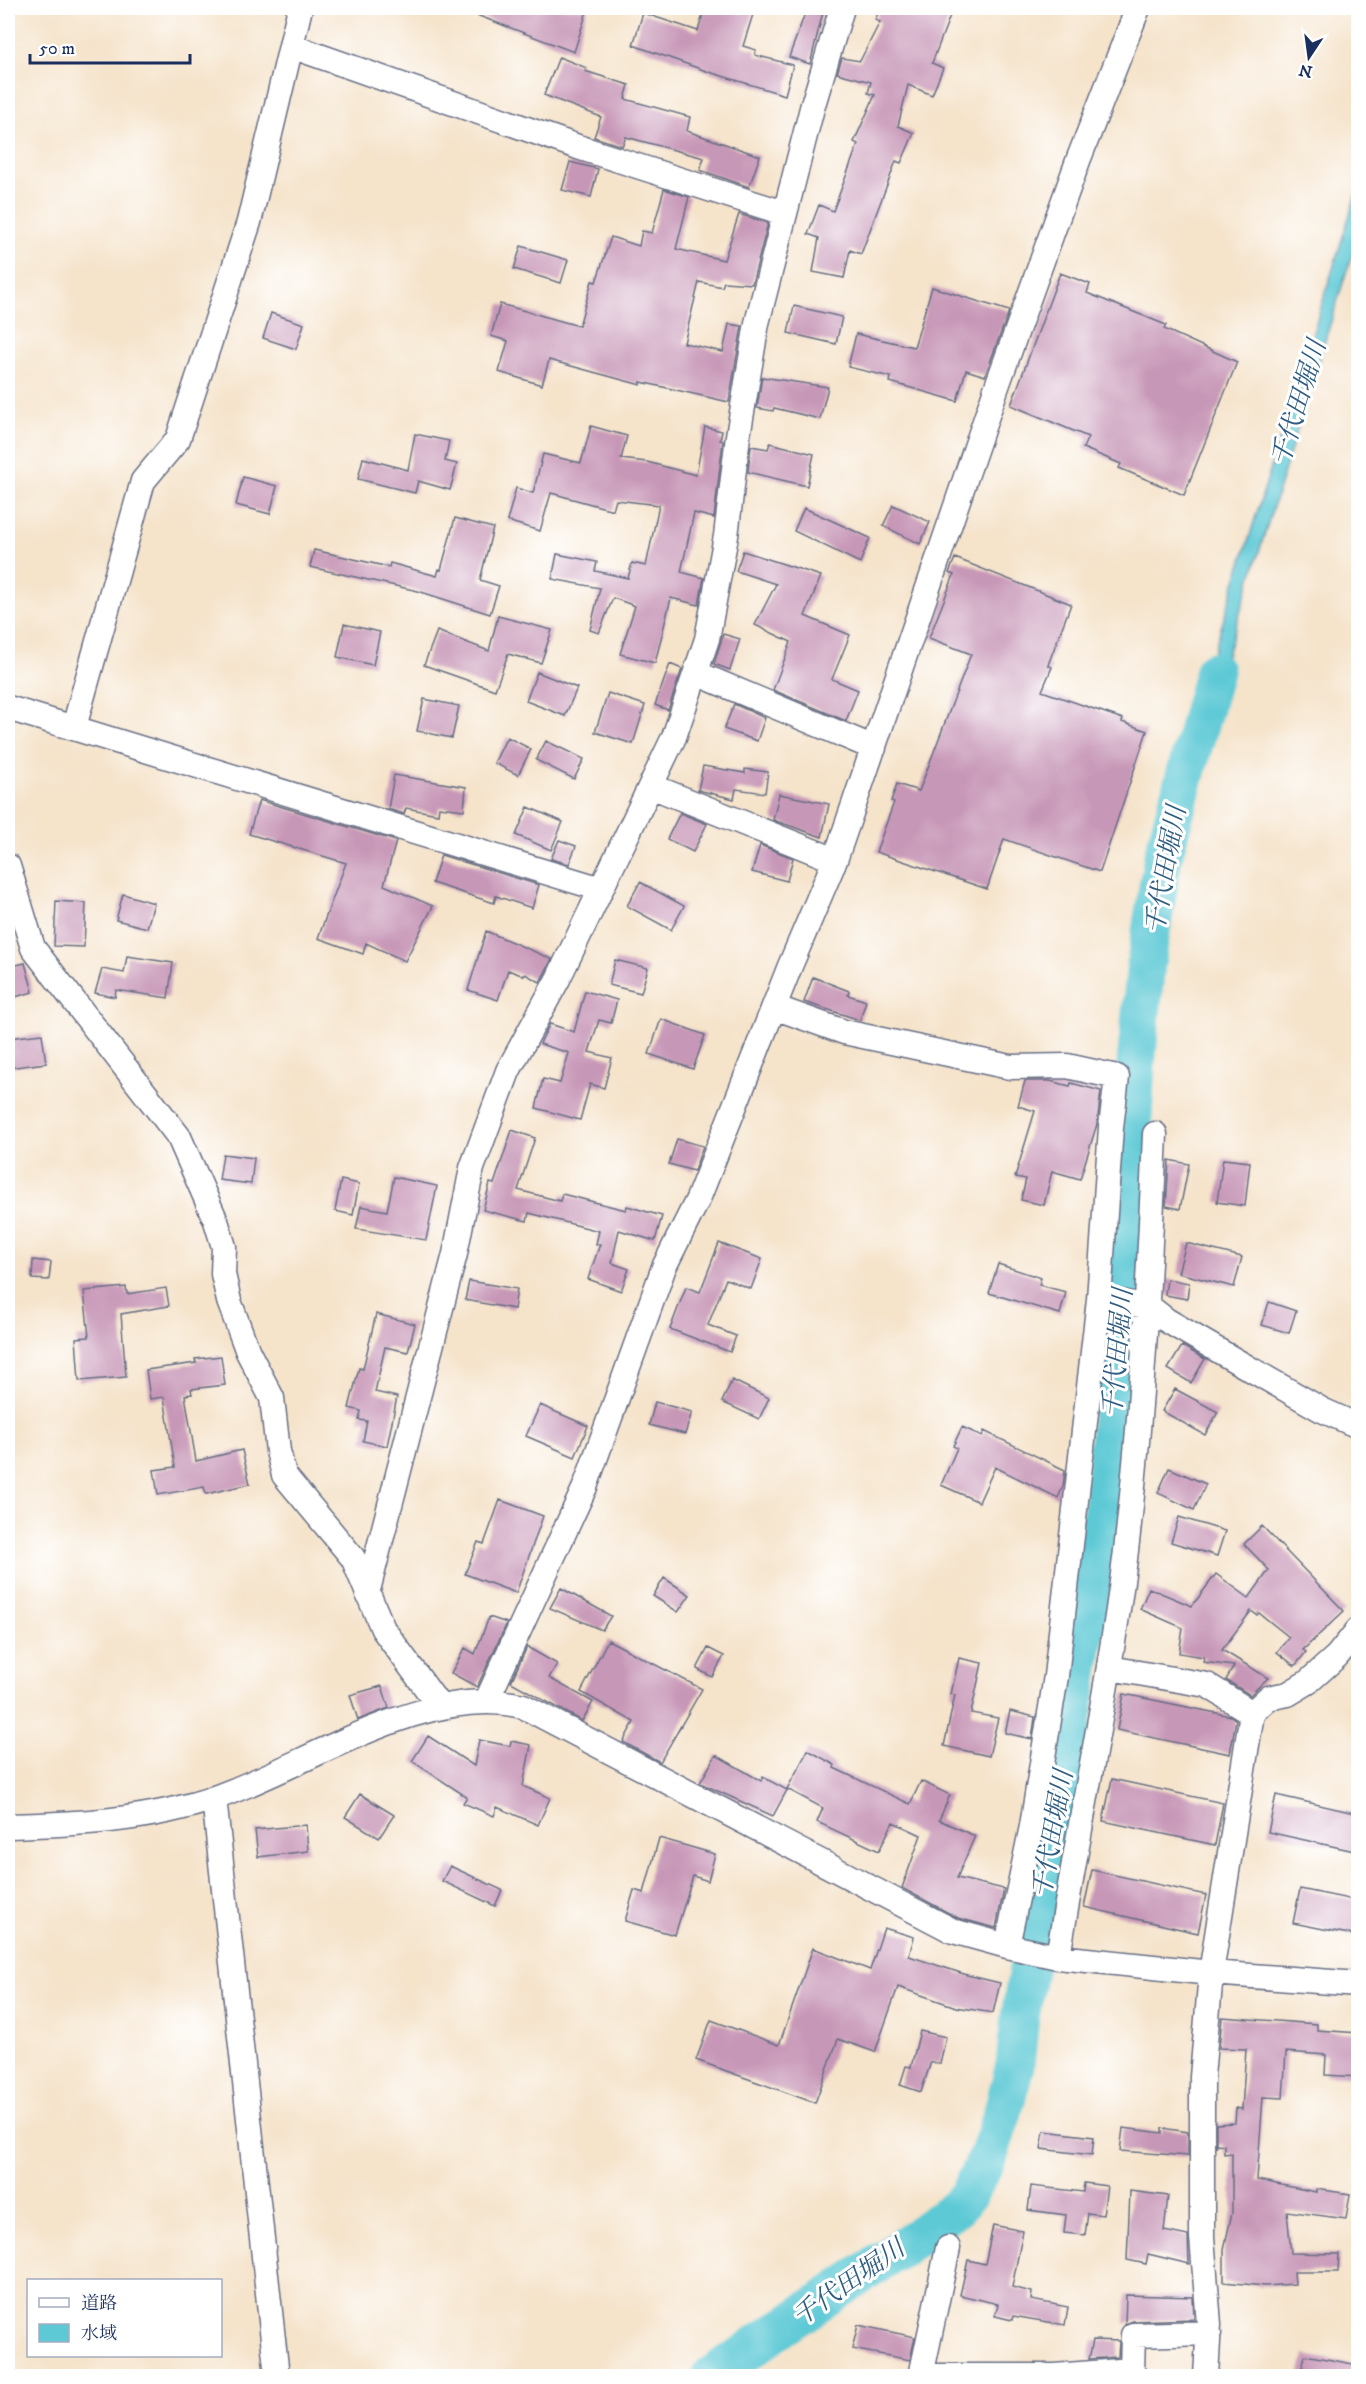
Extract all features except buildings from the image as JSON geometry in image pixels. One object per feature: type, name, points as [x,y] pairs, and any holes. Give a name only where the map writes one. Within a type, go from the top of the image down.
[{"type":"street","points":[[74,727],[143,481],[178,439],[249,222],[300,8]]},
{"type":"street","points":[[368,1590],[455,1254],[472,1168],[508,1071],[558,979],[674,736],[707,639],[725,547],[738,436],[757,323],[784,213],[842,8]]},
{"type":"street","points":[[487,1700],[585,1487],[664,1267],[698,1199],[835,860],[1013,343],[1079,158],[1138,8]]},
{"type":"street","points":[[291,46],[578,147],[784,213]]},
{"type":"street","points":[[696,673],[873,748]]},
{"type":"street","points":[[8,708],[601,889]]},
{"type":"street","points":[[651,786],[835,860]]},
{"type":"street","points":[[8,866],[33,948],[179,1137],[216,1221],[224,1247],[223,1274],[229,1301],[248,1352],[272,1398],[278,1452],[284,1475],[353,1558],[383,1629],[440,1707]]},
{"type":"street","points":[[774,1007],[844,1032],[1010,1067],[1067,1066],[1117,1077],[1111,1127],[1099,1299],[1056,1676],[1032,1826],[1007,1946]]},
{"type":"street","points":[[1058,1957],[1110,1668],[1125,1557],[1148,1306],[1155,1134]]},
{"type":"street","points":[[1099,1299],[1148,1306],[1166,1320],[1322,1410],[1359,1426]]},
{"type":"street","points":[[1206,2376],[1209,2333],[1202,2237],[1202,2077],[1211,1973],[1252,1713],[1268,1698],[1288,1694],[1308,1682],[1337,1656],[1359,1630]]},
{"type":"street","points":[[1110,1668],[1207,1684],[1252,1713]]},
{"type":"street","points":[[8,1826],[88,1824],[150,1815],[214,1798],[413,1713],[487,1700],[523,1706],[953,1931],[1058,1957],[1211,1973],[1359,1984]]},
{"type":"street","points":[[214,1798],[277,2376]]},
{"type":"street","points":[[948,2248],[921,2376],[1054,2376],[1132,2370],[1133,2335],[1209,2333]]},
{"type":"water","points":[[1358,188],[1358,235],[1205,725],[1192,721]]},
{"type":"waterway","name":"千代田堀川","points":[[711,2376],[901,2248],[956,2208],[968,2195],[989,2154],[1002,2115],[1015,2065],[1020,2017],[1052,1826],[1070,1736],[1102,1515],[1123,1297],[1136,1064],[1146,963],[1163,856],[1214,671]]}]
